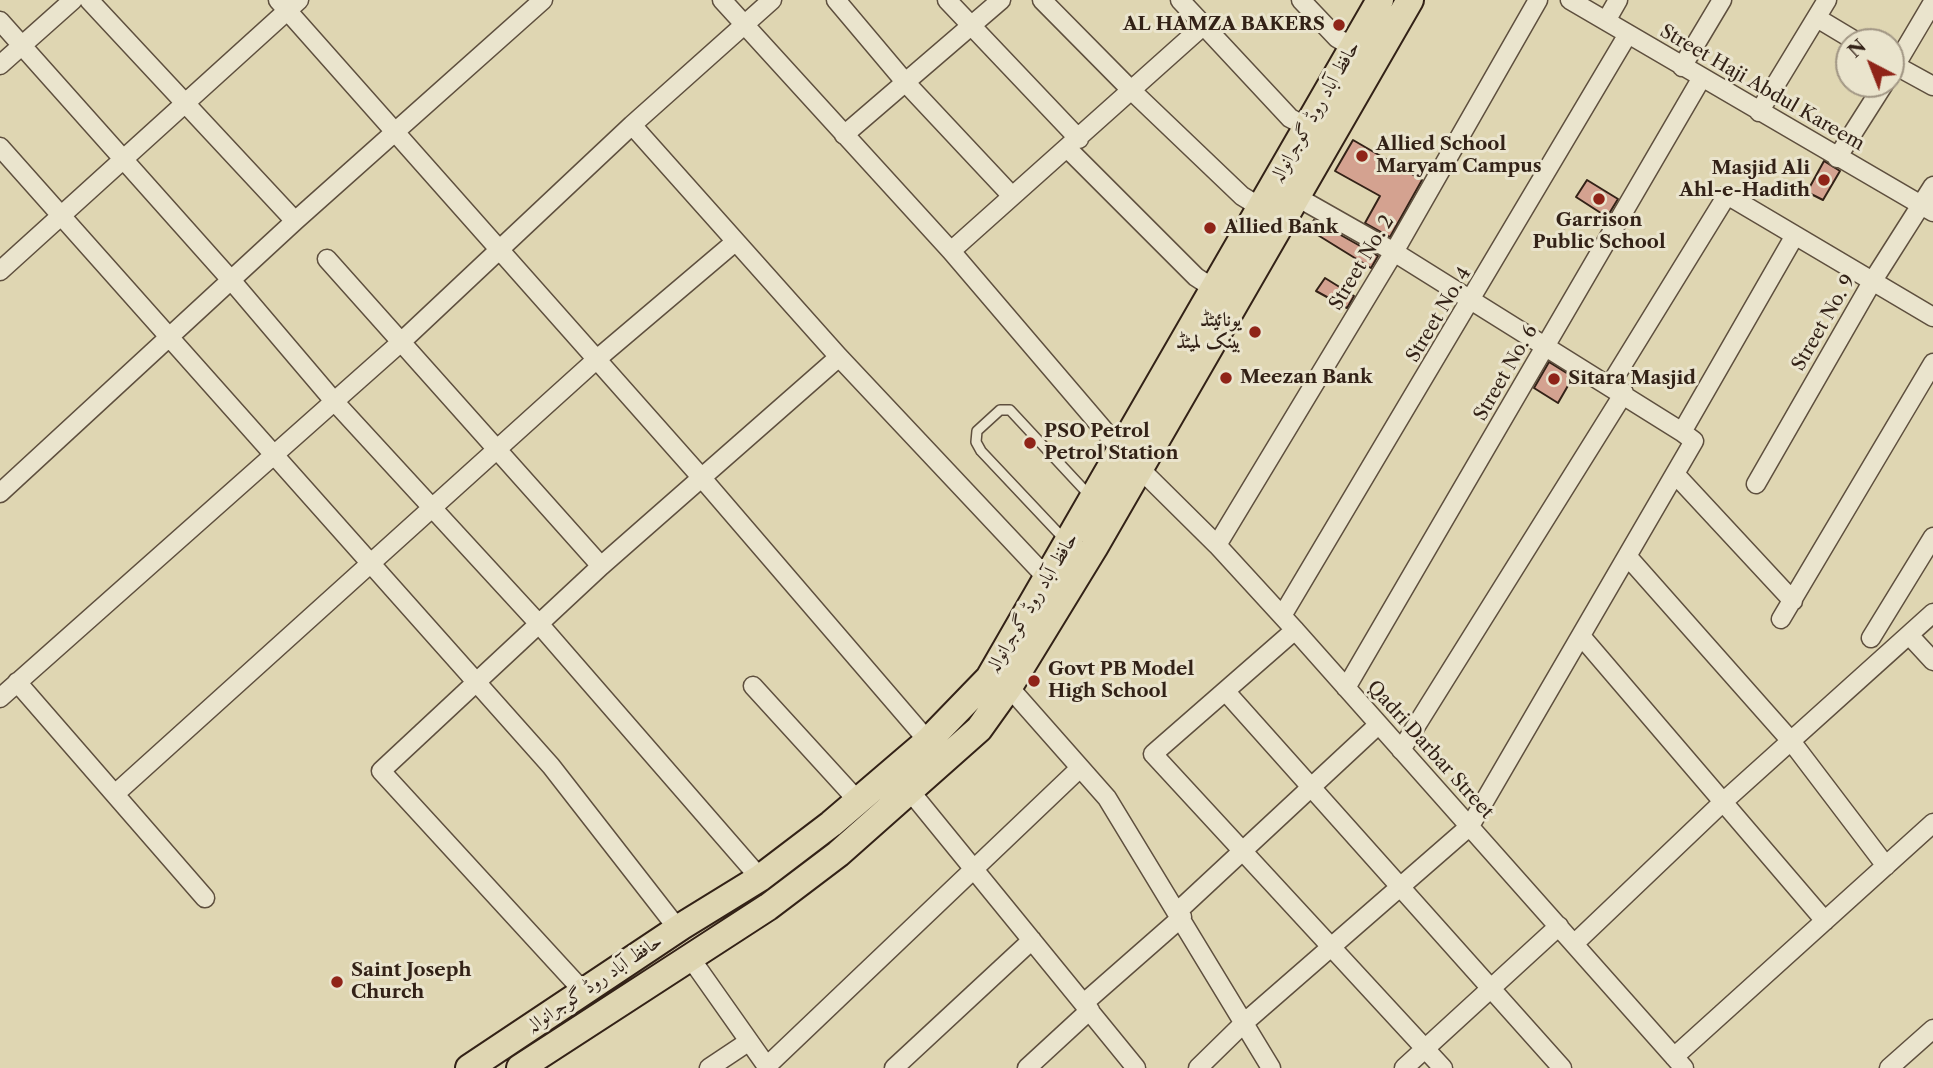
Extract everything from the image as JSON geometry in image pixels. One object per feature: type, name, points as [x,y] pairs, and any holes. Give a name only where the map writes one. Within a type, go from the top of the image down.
[{"type":"main road","name":"حافظ آباد روڈ گوجرانوالہ","points":[[520,1068],[768,907],[838,854],[979,729],[1009,687],[1130,458],[1213,288],[1381,0]]},
{"type":"main road","name":"حافظ آباد روڈ گوجرانوالہ","points":[[469,1068],[583,991],[760,878],[858,801],[928,741],[989,678],[1093,499],[1130,458],[1297,197],[1410,0]]},
{"type":"street","points":[[0,65],[73,0]]},
{"type":"street","points":[[89,0],[295,221]]},
{"type":"street","points":[[0,493],[295,221],[542,0]]},
{"type":"street","name":"Qadri Darbar Street","points":[[722,0],[951,251],[1130,458],[1217,545],[1295,630],[1679,1063]]},
{"type":"street","points":[[0,698],[400,342],[632,125],[772,0]]},
{"type":"street","points":[[836,0],[906,83],[1012,196]]},
{"type":"street","points":[[947,0],[1196,277],[1213,288]]},
{"type":"street","points":[[844,135],[1001,0]]},
{"type":"street","points":[[1042,0],[1242,196],[1260,207]]},
{"type":"street","points":[[1180,0],[1290,118],[1307,127]]},
{"type":"street","points":[[1301,0],[1337,38],[1352,47]]},
{"type":"street","name":"Street No. 2","points":[[1217,545],[1394,251],[1538,0]]},
{"type":"street","name":"Street Haji Abdul Kareem","points":[[1570,0],[1700,79],[1927,208]]},
{"type":"street","points":[[1606,21],[1618,0]]},
{"type":"street","points":[[1682,67],[1722,0]]},
{"type":"street","points":[[1759,112],[1827,0]]},
{"type":"street","points":[[1905,48],[1933,2]]},
{"type":"street","points":[[0,271],[184,104],[288,4],[395,132],[702,477],[928,741]]},
{"type":"street","points":[[1817,18],[1835,29]]},
{"type":"street","points":[[0,21],[231,280],[333,400],[541,625],[760,878]]},
{"type":"street","points":[[951,251],[1074,144],[1203,25]]},
{"type":"street","name":"Street No. 4","points":[[1282,616],[1628,34]]},
{"type":"street","points":[[1905,73],[1933,86]]},
{"type":"street","name":"Street No. 6","points":[[1346,688],[1700,79]]},
{"type":"street","points":[[1837,158],[1875,98]]},
{"type":"street","points":[[632,125],[839,357],[1048,578]]},
{"type":"street","points":[[0,147],[551,766],[678,929]]},
{"type":"street","name":"Street No. 9","points":[[1756,484],[1872,282],[1927,208],[1933,186]]},
{"type":"street","points":[[1401,750],[1617,389],[1727,195],[1933,317]]},
{"type":"street","points":[[1198,1068],[1245,1021],[1470,825],[1694,441],[1617,389],[1394,251],[1297,197]]},
{"type":"street","points":[[1682,432],[1794,237]]},
{"type":"street","points":[[115,794],[496,448],[735,242]]},
{"type":"street","points":[[327,259],[601,566]]},
{"type":"street","points":[[583,991],[382,771],[601,566],[839,357]]},
{"type":"street","points":[[1781,620],[1933,363]]},
{"type":"street","points":[[1675,474],[1793,601]]},
{"type":"street","points":[[1871,638],[1933,537]]},
{"type":"street","points":[[1628,557],[1791,741],[1886,866]]},
{"type":"street","points":[[1575,943],[1723,802],[1933,613]]},
{"type":"street","points":[[1295,630],[1227,693],[1153,754],[1443,1068]]},
{"type":"street","points":[[1909,635],[1933,661]]},
{"type":"street","points":[[1581,636],[1825,921]]},
{"type":"street","points":[[18,682],[205,898]]},
{"type":"street","points":[[753,686],[858,801]]},
{"type":"street","points":[[1009,687],[1107,798],[1245,1021],[1271,1068]]},
{"type":"street","points":[[1227,693],[1562,1068]]},
{"type":"street","points":[[1027,1068],[1310,786],[1378,725]]},
{"type":"street","points":[[689,956],[768,1067],[1080,768]]},
{"type":"street","points":[[910,791],[1136,1068]]},
{"type":"street","points":[[1679,1063],[1825,921],[1933,824]]},
{"type":"street","points":[[1404,1068],[1559,926]]},
{"type":"street","points":[[894,1068],[1032,940]]},
{"type":"street","points":[[1889,1068],[1933,1029]]},
{"type":"street","points":[[709,1068],[748,1042]]},
{"type":"lane","points":[[1067,543],[981,451],[976,442],[977,430],[1000,410],[1010,410],[1093,499]]},
{"type":"building","name":"Allied School Maryam Campus","points":[[1353,140],[1422,180],[1390,237],[1365,223],[1380,196],[1335,171]]},
{"type":"building","name":"Masjid Ali Ahl-e-Hadith","points":[[1824,161],[1840,171],[1823,200],[1807,192]]},
{"type":"building","name":"Garrison Public School","points":[[1587,180],[1618,199],[1607,217],[1576,197]]},
{"type":"building","points":[[1314,220],[1378,256],[1371,268],[1308,229]]},
{"type":"building","points":[[1325,278],[1354,296],[1347,308],[1316,291]]},
{"type":"building","name":"Sitara Masjid","points":[[1549,362],[1573,377],[1558,403],[1534,388]]},
{"type":"place","name":"AL HAMZA BAKERS","points":[[1339,25]]},
{"type":"place","name":"Allied School Maryam Campus","points":[[1362,156]]},
{"type":"place","name":"Masjid Ali Ahl-e-Hadith","points":[[1824,180]]},
{"type":"place","name":"Garrison Public School","points":[[1599,199]]},
{"type":"place","name":"Allied Bank","points":[[1210,228]]},
{"type":"place","name":"یونائیٹڈ بینک لمیٹڈ","points":[[1255,332]]},
{"type":"place","name":"Meezan Bank","points":[[1226,378]]},
{"type":"place","name":"Sitara Masjid","points":[[1554,379]]},
{"type":"place","name":"PSO Petrol Petrol Station","points":[[1030,443]]},
{"type":"place","name":"Govt PB Model High School","points":[[1034,681]]},
{"type":"place","name":"Saint Joseph Church","points":[[337,982]]}]
